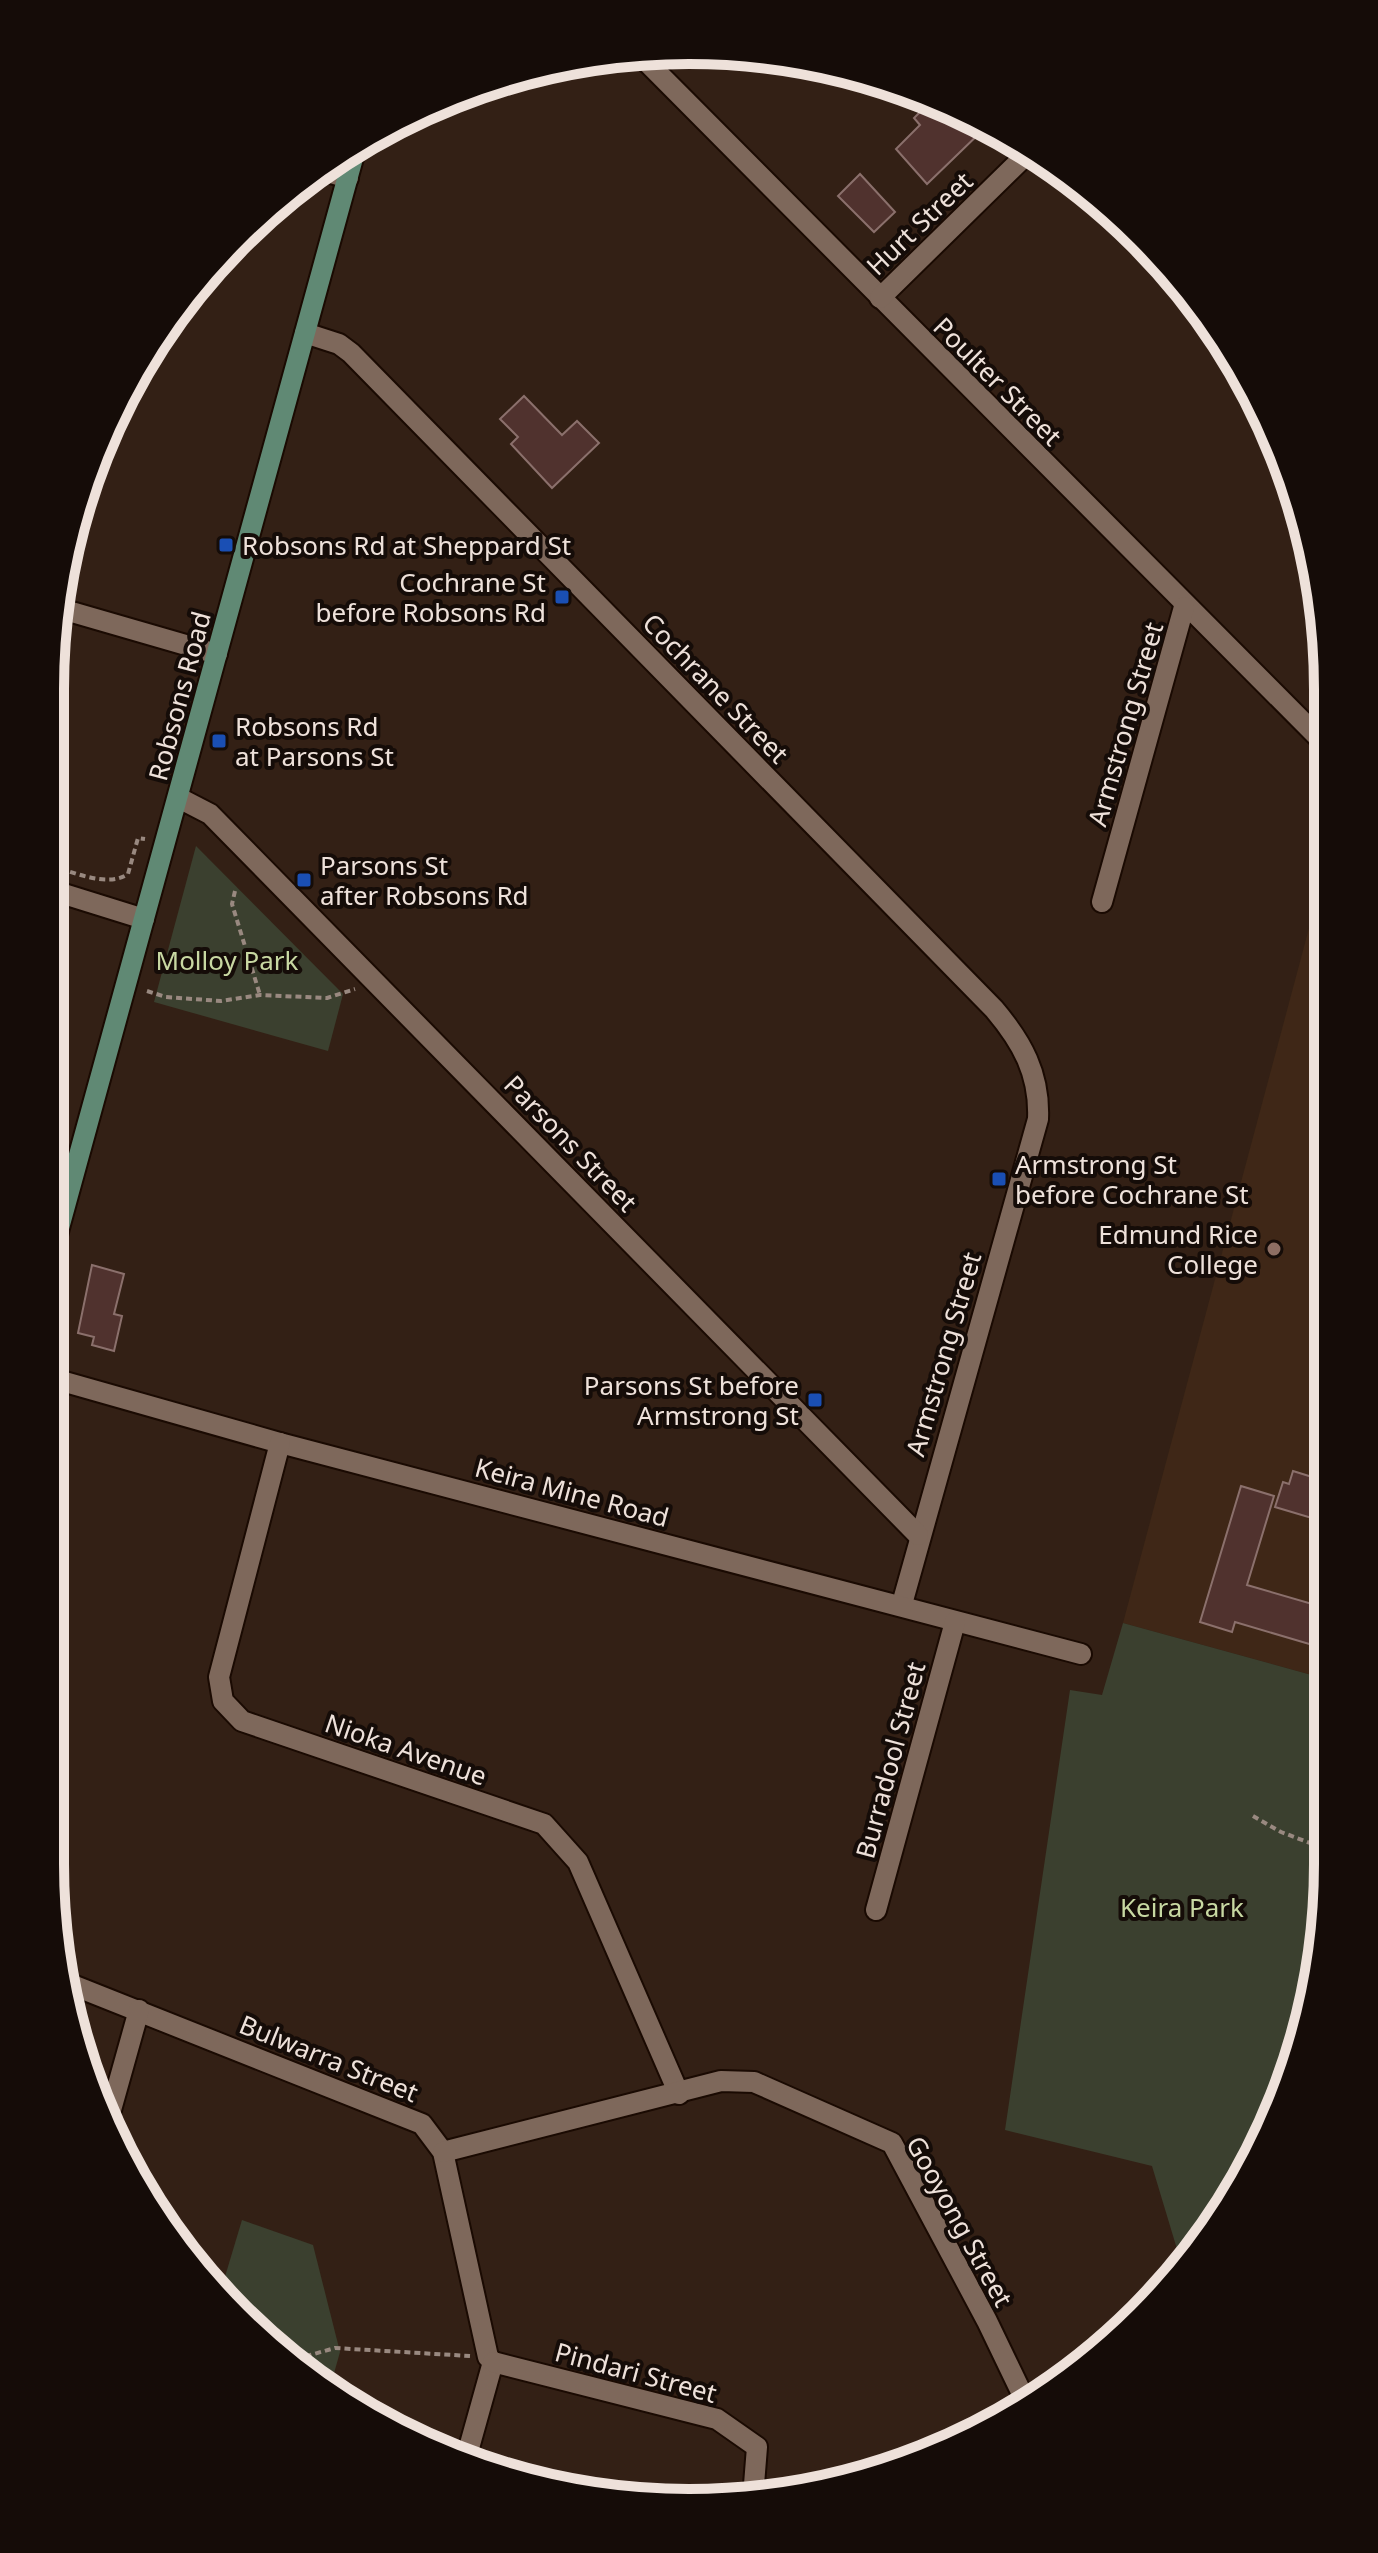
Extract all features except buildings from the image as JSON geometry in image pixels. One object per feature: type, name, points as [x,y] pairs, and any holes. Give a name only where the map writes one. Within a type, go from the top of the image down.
[{"type":"main road","name":"Robsons Road","points":[[64,1210],[352,163]]},
{"type":"street","name":"Poulter Street","points":[[650,65],[1184,607],[1314,733]]},
{"type":"street","name":"Hurt Street","points":[[880,298],[1021,160]]},
{"type":"street","points":[[335,174],[348,178]]},
{"type":"street","name":"Cochrane Street","points":[[305,333],[339,344],[351,353],[994,1009],[1017,1038],[1032,1067],[1037,1085],[1038,1119]]},
{"type":"street","name":"Armstrong Street","points":[[1102,902],[1184,607]]},
{"type":"street","points":[[69,611],[217,654]]},
{"type":"street","name":"Parsons Street","points":[[179,798],[210,814],[918,1535]]},
{"type":"street","points":[[64,894],[144,919]]},
{"type":"street","name":"Armstrong Street","points":[[902,1604],[918,1535],[1038,1119]]},
{"type":"street","name":"Keira Mine Road","points":[[64,1382],[280,1443],[902,1604],[955,1622],[1081,1654]]},
{"type":"street","name":"Nioka Avenue","points":[[280,1443],[219,1677],[223,1701],[242,1721],[544,1824],[578,1862],[679,2094]]},
{"type":"street","name":"Burradool Street","points":[[876,1910],[955,1622]]},
{"type":"street","name":"Bulwarra Street","points":[[76,1986],[422,2124],[443,2152],[491,2360],[469,2448]]},
{"type":"street","points":[[113,2104],[139,2010]]},
{"type":"street","name":"Gooyong Street","points":[[443,2152],[721,2081],[754,2082],[892,2143],[987,2321],[1022,2393]]},
{"type":"street","name":"Pindari Street","points":[[491,2360],[717,2419],[757,2447],[754,2486]]},
{"type":"path","points":[[64,869],[107,880],[119,879],[128,874],[138,838]]},
{"type":"path","points":[[235,891],[232,904],[260,995]]},
{"type":"path","points":[[147,991],[166,997],[221,1001],[260,995],[327,998],[377,982]]},
{"type":"path","points":[[1253,1816],[1281,1832],[1314,1844]]},
{"type":"path","points":[[305,2357],[335,2348],[491,2360]]},
{"type":"shaded area","name":"Edmund Rice College","points":[[1314,910],[1314,1676],[1123,1623]]},
{"type":"green space","name":"Molloy Park","points":[[196,846],[343,994],[328,1051],[154,1002]]},
{"type":"green space","name":"Keira Park","points":[[1123,1623],[1314,1676],[1313,1905],[1309,1946],[1293,2026],[1281,2065],[1250,2140],[1209,2211],[1178,2253],[1152,2166],[1005,2130],[1070,1690],[1102,1695]]},
{"type":"green space","points":[[242,2220],[313,2245],[340,2352],[333,2377],[277,2334],[224,2281]]},
{"type":"place","name":"Robsons Rd at Sheppard St","points":[[226,545]]},
{"type":"place","name":"Cochrane St before Robsons Rd","points":[[562,597]]},
{"type":"place","name":"Robsons Rd at Parsons St","points":[[219,741]]},
{"type":"place","name":"Parsons St after Robsons Rd","points":[[304,880]]},
{"type":"place","name":"Armstrong St before Cochrane St","points":[[999,1179]]},
{"type":"place","name":"Edmund Rice College","points":[[1274,1249]]},
{"type":"place","name":"Parsons St before Armstrong St","points":[[815,1400]]}]
